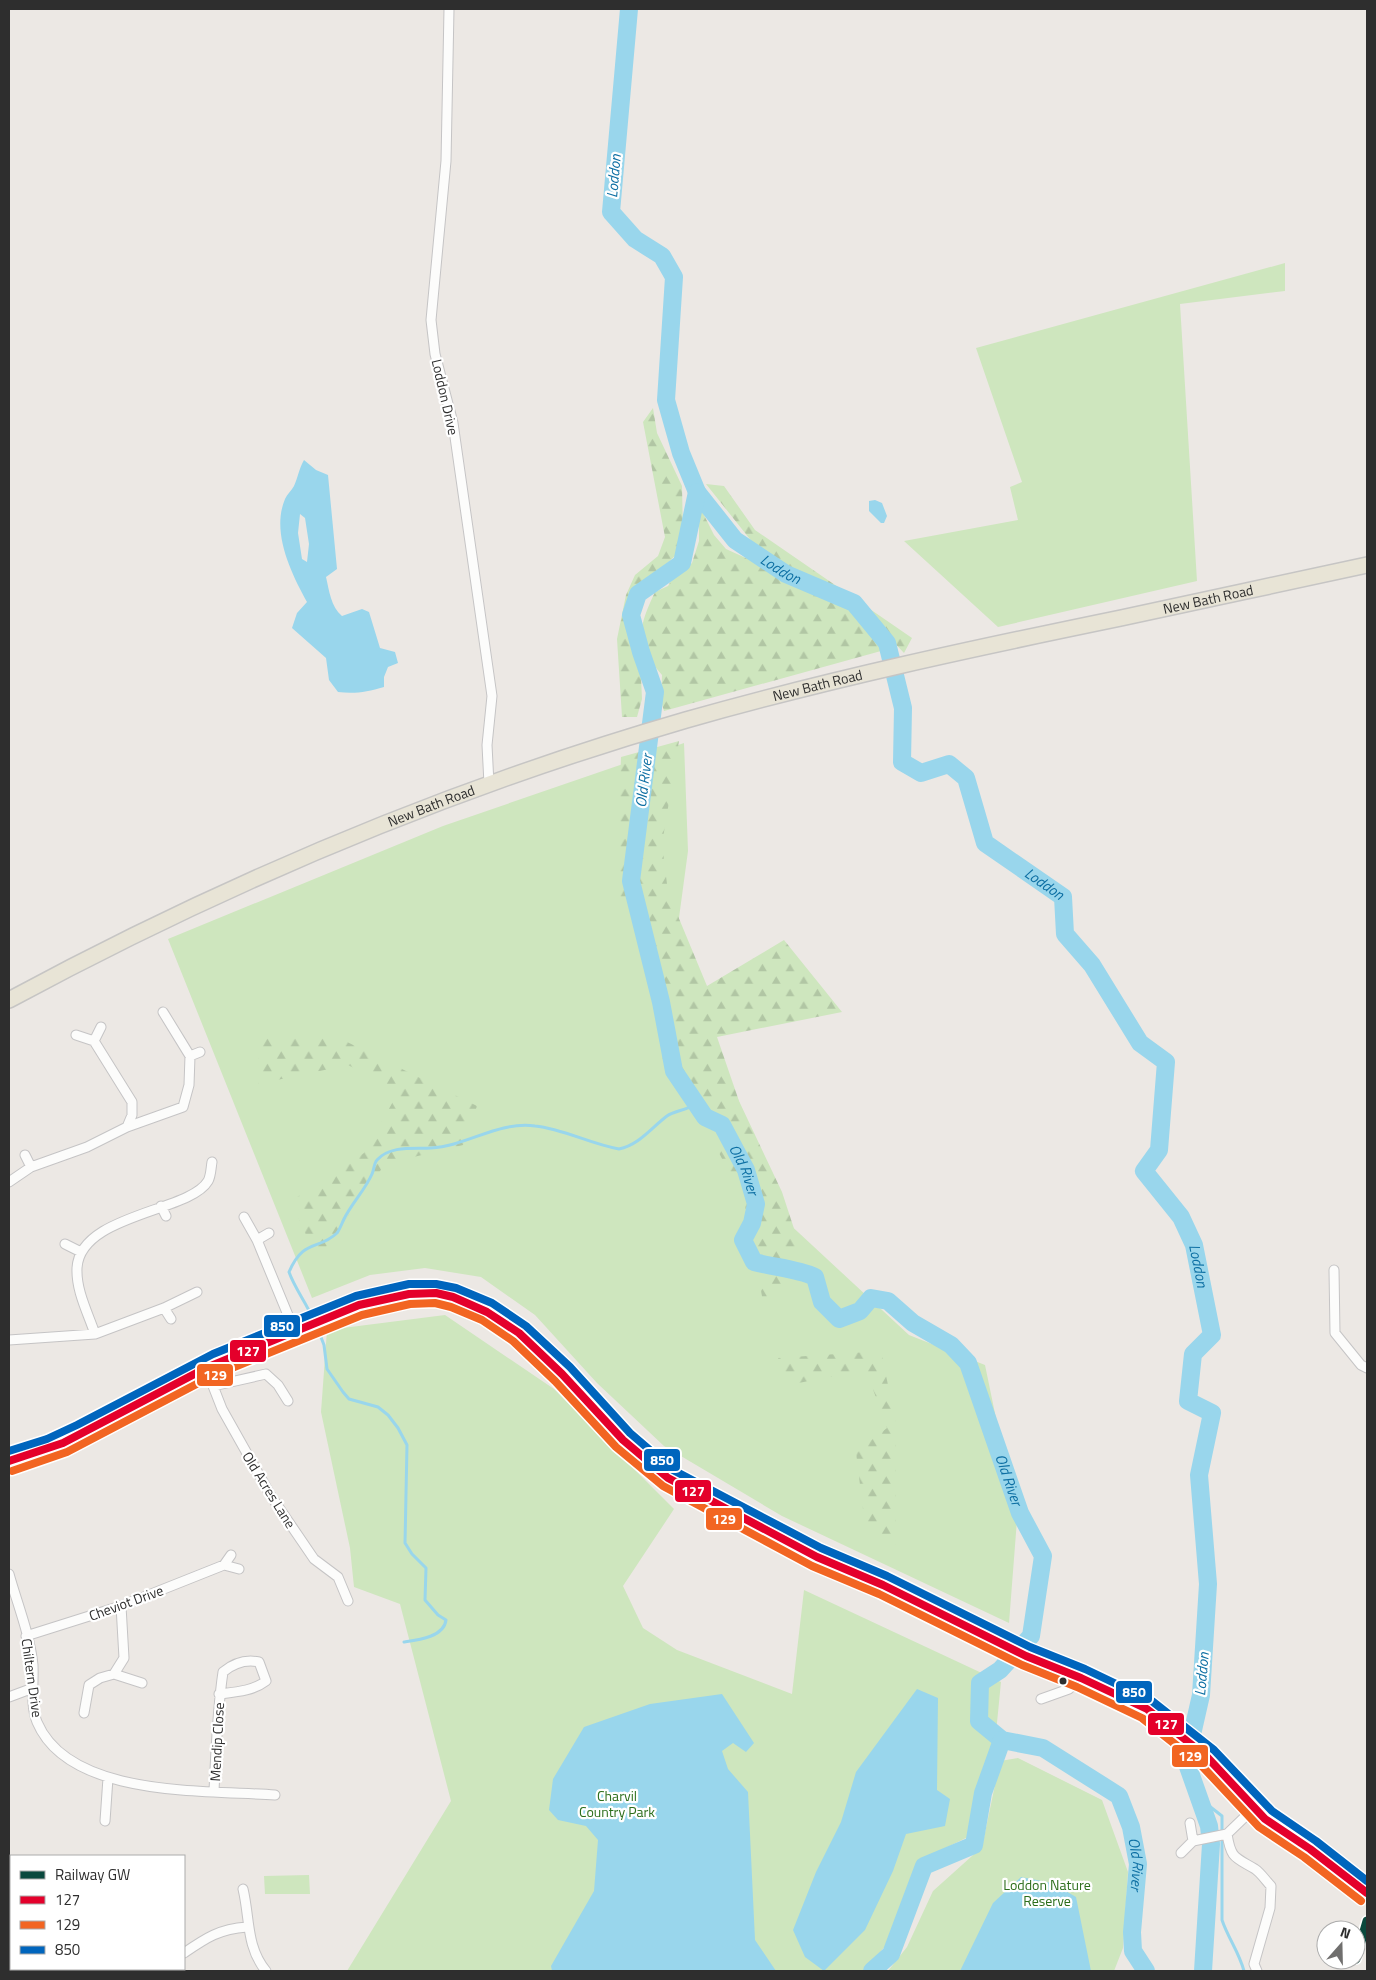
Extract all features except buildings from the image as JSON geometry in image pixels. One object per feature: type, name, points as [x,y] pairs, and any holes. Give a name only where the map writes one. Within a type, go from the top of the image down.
[{"type":"main road","name":"New Bath Road","points":[[9,1000],[140,932],[218,895],[372,829],[489,784],[602,746],[682,721],[875,669],[1367,565]]},
{"type":"main road","points":[[9,1461],[62,1444],[206,1368],[360,1304],[393,1295],[428,1293],[452,1297],[475,1305],[513,1329],[550,1360],[626,1443],[651,1467],[668,1478],[817,1556],[883,1585],[966,1628],[1147,1708],[1208,1757],[1253,1809],[1365,1892]]},
{"type":"street","name":"Loddon Drive","points":[[449,9],[446,160],[431,320],[435,354],[452,423],[492,696],[487,745],[489,784]]},
{"type":"street","points":[[9,1182],[31,1167],[87,1147],[128,1127],[183,1108],[189,1085],[190,1056],[163,1012]]},
{"type":"street","points":[[94,1041],[101,1027]]},
{"type":"street","points":[[76,1035],[94,1041],[132,1102],[132,1115],[128,1127]]},
{"type":"street","points":[[190,1056],[200,1052]]},
{"type":"street","points":[[25,1156],[31,1167]]},
{"type":"street","points":[[95,1334],[78,1286],[77,1266],[81,1252],[96,1237],[132,1216],[196,1194],[208,1180],[212,1162]]},
{"type":"street","points":[[161,1206],[166,1216]]},
{"type":"street","points":[[244,1217],[300,1330]]},
{"type":"street","points":[[257,1240],[269,1233]]},
{"type":"street","points":[[65,1244],[81,1252]]},
{"type":"street","points":[[1334,1270],[1335,1333],[1361,1365],[1367,1368]]},
{"type":"street","points":[[9,1340],[95,1334],[164,1308],[197,1292]]},
{"type":"street","points":[[164,1308],[171,1319]]},
{"type":"street","name":"Old Acres Lane","points":[[206,1368],[222,1409],[271,1496],[314,1560],[338,1577],[348,1601]]},
{"type":"street","points":[[214,1386],[266,1374],[278,1385],[288,1401]]},
{"type":"street","name":"Cheviot Drive","points":[[26,1636],[121,1606],[224,1565],[232,1555]]},
{"type":"street","points":[[224,1565],[239,1568]]},
{"type":"street","name":"Chiltern Drive","points":[[9,1574],[33,1664],[36,1720],[46,1740],[71,1760],[108,1778],[159,1788],[275,1795]]},
{"type":"street","points":[[114,1674],[124,1658],[121,1606]]},
{"type":"street","name":"Mendip Close","points":[[214,1790],[219,1694],[223,1672],[234,1663],[252,1660],[259,1662],[266,1681],[259,1686],[219,1694]]},
{"type":"street","points":[[84,1713],[89,1685],[100,1678],[114,1674],[142,1683]]},
{"type":"street","points":[[1041,1699],[1069,1689],[1081,1678]]},
{"type":"street","points":[[9,1697],[33,1688]]},
{"type":"street","points":[[105,1821],[108,1778]]},
{"type":"street","points":[[1181,1853],[1197,1841],[1226,1834],[1253,1809]]},
{"type":"street","points":[[1190,1823],[1197,1841]]},
{"type":"street","points":[[1226,1834],[1230,1851],[1243,1864],[1256,1869],[1271,1886],[1270,1908],[1254,1964],[1257,1971]]},
{"type":"street","points":[[242,1889],[247,1908],[247,1926],[253,1950],[258,1962],[266,1971]]},
{"type":"street","points":[[185,1952],[209,1936],[227,1928],[247,1926]]},
{"type":"green space","points":[[1285,263],[1285,291],[1180,304],[1197,581],[998,627],[904,541],[1018,520],[1010,487],[1022,482],[976,348]]},
{"type":"green space","points":[[653,408],[657,433],[682,486],[683,535],[676,555],[636,593],[628,614],[627,631],[641,677],[642,699],[637,717],[622,717],[617,639],[626,595],[635,575],[658,556],[665,537],[643,422]]},
{"type":"green space","points":[[706,484],[724,486],[755,530],[912,638],[904,653],[851,597],[795,574],[753,543]]},
{"type":"green space","points":[[702,511],[714,535],[726,549],[851,606],[883,645],[881,651],[664,711],[661,701],[662,675],[647,654],[643,644],[642,626],[655,592],[668,586],[672,579],[692,563],[699,541],[699,514]]},
{"type":"green space","points":[[679,741],[662,844],[668,892],[707,986],[784,940],[842,1012],[717,1037],[739,1101],[782,1192],[801,1250],[765,1312],[744,1201],[705,1126],[663,1061],[647,933],[616,892],[621,757]]},
{"type":"green space","points":[[684,743],[688,851],[676,940],[785,1220],[909,1335],[985,1365],[1017,1520],[1009,1623],[782,1516],[664,1446],[597,1383],[535,1315],[481,1277],[425,1268],[370,1275],[312,1298],[168,939],[443,826]]},
{"type":"green space","points":[[259,1033],[339,1038],[477,1106],[463,1145],[385,1164],[317,1260],[291,1201],[364,1153],[399,1091],[348,1065],[258,1084]]},
{"type":"green space","name":"Charvil Country Park","points":[[445,1315],[554,1389],[674,1509],[623,1586],[643,1628],[677,1650],[792,1694],[804,1590],[1001,1682],[995,1743],[976,1788],[970,1836],[921,1860],[890,1941],[863,1971],[347,1971],[451,1801],[400,1604],[354,1587],[350,1548],[321,1412],[327,1330]]},
{"type":"green space","points":[[881,1351],[896,1424],[896,1545],[866,1534],[856,1452],[887,1428],[866,1370],[788,1385],[778,1358]]},
{"type":"green space","name":"Loddon Nature Reserve","points":[[1018,1758],[1102,1800],[1128,1872],[1123,1948],[1114,1971],[888,1971],[907,1947],[933,1891],[982,1847],[1000,1761]]},
{"type":"green space","points":[[309,1875],[310,1894],[265,1894],[264,1876]]},
{"type":"water","points":[[304,460],[316,470],[328,475],[337,569],[326,577],[329,593],[335,608],[342,616],[362,609],[369,612],[380,648],[395,652],[398,663],[388,667],[384,677],[384,687],[361,692],[338,692],[329,680],[326,658],[292,628],[297,613],[307,602],[289,565],[280,525],[285,499],[294,486]],"holes":[[[300,514],[305,518],[309,544],[307,562],[302,559],[298,533]]]},
{"type":"water","points":[[875,500],[882,503],[887,516],[884,523],[881,523],[869,511],[869,501]]},
{"type":"water","points":[[917,1689],[938,1698],[937,1790],[950,1799],[945,1826],[906,1834],[893,1871],[865,1930],[824,1971],[805,1957],[793,1930],[816,1872],[841,1822],[856,1772]]},
{"type":"water","name":"Charvil Country Park","points":[[722,1694],[754,1743],[746,1752],[733,1743],[722,1751],[728,1769],[748,1792],[755,1940],[776,1971],[552,1971],[551,1966],[594,1891],[598,1840],[586,1826],[558,1820],[549,1810],[553,1779],[584,1727],[650,1704]]},
{"type":"water","points":[[1021,1877],[1052,1883],[1076,1897],[1091,1971],[960,1971],[993,1903]]},
{"type":"waterway","name":"Loddon","points":[[629,9],[611,212],[635,239],[662,256],[674,277],[666,400],[681,453],[697,492],[735,540],[786,574],[854,603],[887,643],[903,708],[902,762],[921,773],[949,764],[966,778],[985,843],[1063,897],[1065,934],[1092,965],[1140,1043],[1166,1062],[1159,1150],[1144,1171],[1181,1217],[1194,1245],[1212,1335],[1193,1354],[1188,1401],[1212,1413],[1199,1475],[1208,1584],[1201,1695],[1186,1761],[1209,1826],[1211,1844],[1203,1971]]},
{"type":"waterway","name":"Old River","points":[[697,492],[682,563],[638,594],[631,615],[655,692],[631,881],[661,1002],[674,1071],[705,1117],[722,1125],[746,1170],[756,1204],[752,1223],[743,1240],[754,1262],[794,1270],[815,1277],[822,1302],[839,1319],[860,1311],[871,1298],[888,1301],[913,1323],[951,1345],[968,1363],[1020,1513],[1043,1556],[1031,1636],[1000,1670],[980,1683],[979,1721],[1002,1740],[1043,1748],[1119,1796],[1131,1827],[1138,1864],[1132,1932],[1133,1951],[1146,1971]]},
{"type":"waterway","points":[[313,1319],[289,1272],[300,1254],[306,1249],[324,1242],[337,1233],[347,1213],[369,1180],[376,1161],[382,1155],[396,1150],[444,1146],[495,1130],[521,1125],[556,1130],[619,1149],[639,1140],[670,1114],[696,1104]]},
{"type":"waterway","points":[[317,1327],[324,1345],[327,1369],[343,1392],[349,1399],[378,1407],[388,1415],[407,1445],[405,1543],[412,1554],[426,1568],[425,1600],[438,1615],[446,1620],[444,1626],[436,1634],[423,1639],[404,1642]]},
{"type":"waterway","name":"Old River","points":[[872,1971],[891,1954],[924,1866],[974,1845],[983,1793],[1002,1740]]},
{"type":"waterway","points":[[1199,1798],[1222,1816],[1222,1920],[1244,1971]]},
{"type":"transit line","name":"850","points":[[9,1451],[47,1439],[77,1425],[213,1354],[356,1296],[409,1284],[436,1284],[456,1288],[492,1303],[526,1326],[570,1367],[630,1433],[673,1470],[821,1548],[887,1576],[1030,1647],[1085,1669],[1152,1701],[1214,1750],[1272,1811],[1316,1841],[1367,1881]]},
{"type":"transit line","name":"127","points":[[9,1461],[63,1443],[206,1368],[359,1305],[409,1294],[436,1293],[453,1297],[487,1312],[519,1333],[562,1374],[623,1440],[668,1478],[817,1557],[883,1585],[1026,1656],[1081,1678],[1147,1709],[1207,1757],[1265,1819],[1310,1849],[1367,1893]]},
{"type":"transit line","name":"129","points":[[12,1471],[67,1452],[210,1377],[362,1315],[410,1304],[435,1303],[451,1307],[482,1320],[513,1341],[555,1381],[616,1447],[663,1486],[812,1566],[879,1594],[1022,1665],[1077,1687],[1142,1718],[1200,1764],[1259,1827],[1304,1857],[1361,1901]]}]
